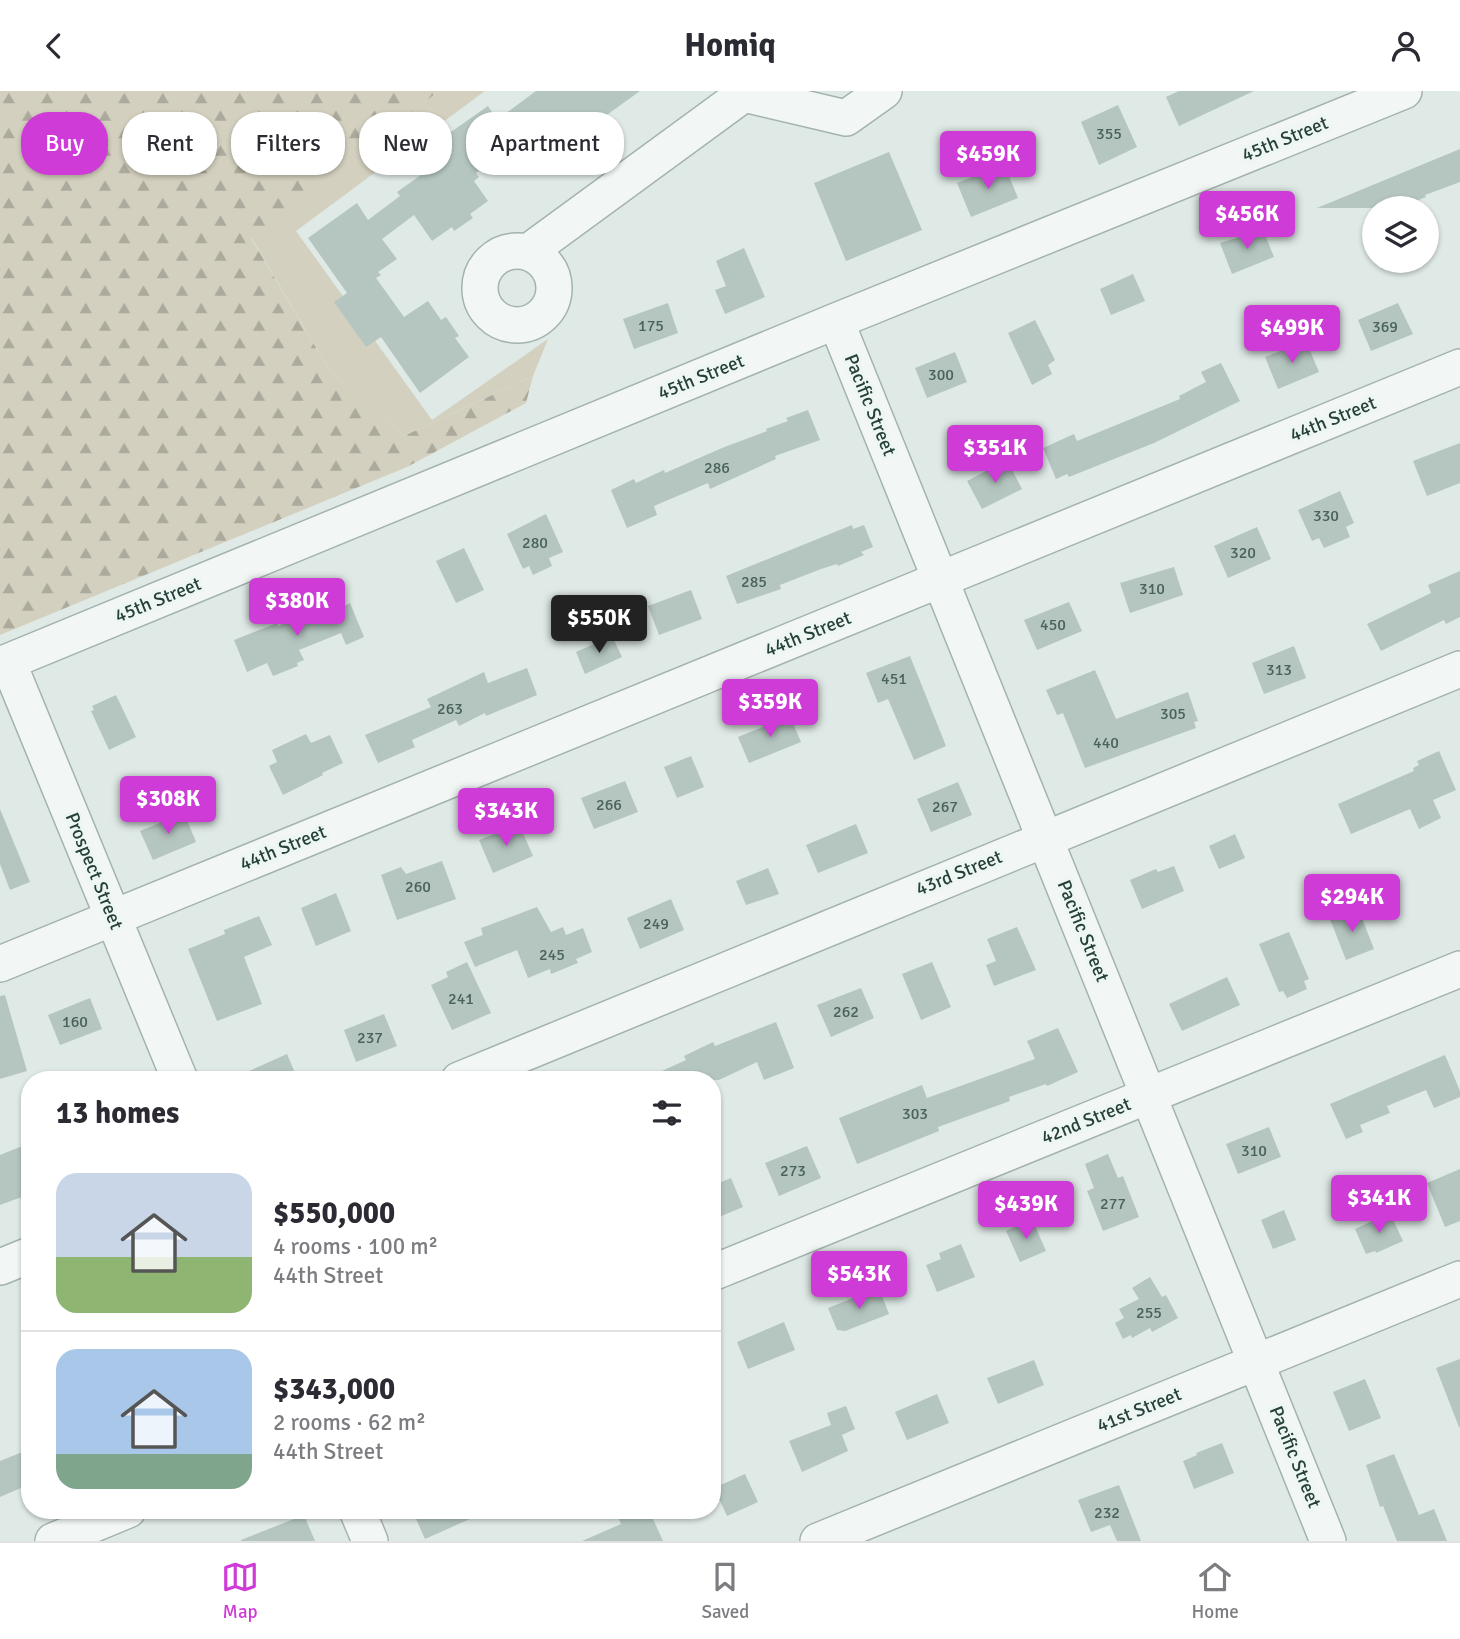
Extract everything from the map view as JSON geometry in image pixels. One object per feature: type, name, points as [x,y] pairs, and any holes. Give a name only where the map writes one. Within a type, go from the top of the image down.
[{"type":"street","points":[[528,252],[744,94],[846,118],[884,91]]},
{"type":"street","name":"45th Street","points":[[4,664],[836,321],[1404,91]]},
{"type":"street","name":"Pacific Street","points":[[836,321],[1328,1541]]},
{"type":"street","name":"44th Street","points":[[0,964],[1460,367]]},
{"type":"street","name":"Prospect Street","points":[[4,664],[176,1071]]},
{"type":"street","name":"43rd Street","points":[[481,1071],[1460,669]]},
{"type":"street","name":"42nd Street","points":[[721,1269],[1460,969]]},
{"type":"street","points":[[0,1267],[21,1259]]},
{"type":"street","name":"41st Street","points":[[818,1541],[1460,1279]]},
{"type":"street","points":[[53,1541],[106,1519]]},
{"type":"street","points":[[361,1519],[370,1541]]},
{"type":"green space","points":[[0,91],[439,91],[412,112],[359,112],[359,154],[345,164],[345,112],[231,112],[231,175],[332,175],[251,238],[328,368],[404,436],[533,376],[526,403],[407,467],[0,635]]},
{"type":"green space","points":[[439,91],[485,91],[452,115],[452,112],[412,112]]},
{"type":"green space","points":[[359,153],[359,175],[372,175],[296,231],[432,420],[548,339],[533,376],[404,436],[328,368],[251,237],[331,175],[345,175],[345,164]]},
{"type":"building","points":[[536,91],[640,91],[611,112],[508,112]]},
{"type":"building","points":[[1179,91],[1254,91],[1179,126],[1166,97]]},
{"type":"building","points":[[1118,105],[1137,147],[1099,165],[1081,122]]},
{"type":"building","points":[[488,106],[492,112],[479,112]]},
{"type":"building","points":[[466,121],[466,175],[478,175],[479,177],[474,181],[488,201],[470,214],[473,218],[454,231],[452,227],[432,241],[414,215],[382,239],[397,259],[378,272],[381,275],[376,278],[404,317],[428,301],[441,320],[446,317],[459,336],[455,338],[469,357],[420,393],[381,337],[366,347],[334,302],[347,293],[308,238],[357,203],[368,220],[400,196],[397,192],[421,175],[452,175],[452,131]]},
{"type":"building","points":[[1460,149],[1460,182],[1426,196],[1362,196],[1362,208],[1317,208]]},
{"type":"building","points":[[889,152],[922,230],[846,261],[814,183]]},
{"type":"building","points":[[1004,164],[1018,198],[971,217],[957,183]]},
{"type":"building","points":[[1263,230],[1274,257],[1232,274],[1220,243]]},
{"type":"building","points":[[744,248],[765,297],[725,314],[715,290],[726,286],[716,261]]},
{"type":"building","points":[[1133,274],[1145,301],[1111,315],[1100,289]]},
{"type":"building","points":[[668,303],[678,333],[634,349],[623,319]]},
{"type":"building","points":[[1398,303],[1413,334],[1371,351],[1358,320]]},
{"type":"building","points":[[1035,320],[1055,360],[1048,365],[1052,374],[1032,385],[1008,333]]},
{"type":"building","points":[[1306,341],[1319,372],[1278,389],[1265,357]]},
{"type":"building","points":[[955,352],[967,382],[927,398],[915,368]]},
{"type":"building","points":[[1221,363],[1240,401],[1154,443],[1069,477],[1067,474],[1056,479],[1043,448],[1074,434],[1077,441],[1180,399],[1179,396],[1206,382],[1201,372]]},
{"type":"building","points":[[808,410],[820,440],[775,456],[776,459],[710,489],[708,483],[654,506],[657,515],[627,528],[611,490],[634,479],[636,483],[664,470],[665,473],[767,431],[766,429],[788,421],[786,418]]},
{"type":"building","points":[[1460,443],[1460,483],[1427,496],[1413,461]]},
{"type":"building","points":[[1007,460],[1022,489],[982,509],[967,481]]},
{"type":"building","points":[[1340,491],[1354,523],[1346,527],[1350,537],[1324,548],[1319,538],[1312,541],[1298,510]]},
{"type":"building","points":[[546,514],[563,552],[549,558],[552,566],[533,575],[529,566],[523,569],[507,534]]},
{"type":"building","points":[[852,525],[853,529],[864,525],[873,547],[861,552],[864,555],[838,566],[837,564],[821,569],[780,585],[781,589],[737,604],[726,576]]},
{"type":"building","points":[[1257,527],[1271,559],[1228,578],[1214,546]]},
{"type":"building","points":[[464,548],[484,590],[456,603],[436,561]]},
{"type":"building","points":[[1174,567],[1183,595],[1130,613],[1120,583]]},
{"type":"building","points":[[1460,571],[1460,617],[1446,624],[1444,620],[1381,651],[1367,624],[1431,593],[1428,585]]},
{"type":"building","points":[[691,590],[702,619],[659,635],[648,606]]},
{"type":"building","points":[[337,601],[340,608],[350,603],[364,637],[346,645],[341,633],[299,650],[304,660],[297,663],[298,666],[273,676],[267,663],[247,672],[234,640],[277,623],[278,626]]},
{"type":"building","points":[[1069,602],[1082,631],[1037,650],[1024,620]]},
{"type":"building","points":[[612,636],[622,657],[585,674],[576,652]]},
{"type":"building","points":[[1294,646],[1306,678],[1264,694],[1252,663]]},
{"type":"building","points":[[910,656],[946,746],[914,760],[888,699],[878,703],[866,673]]},
{"type":"building","points":[[527,668],[537,695],[486,716],[485,713],[459,726],[456,720],[412,740],[415,747],[378,763],[365,735],[431,707],[427,699],[484,672],[488,683]]},
{"type":"building","points":[[1095,670],[1116,719],[1188,692],[1198,721],[1194,722],[1196,728],[1085,768],[1063,713],[1057,715],[1046,690]]},
{"type":"building","points":[[116,695],[136,737],[109,750],[91,711],[94,710],[92,706]]},
{"type":"building","points":[[790,716],[801,742],[749,763],[738,737]]},
{"type":"building","points":[[306,734],[311,743],[330,735],[343,763],[283,795],[269,766],[277,762],[272,750]]},
{"type":"building","points":[[1439,751],[1456,790],[1433,800],[1441,818],[1419,829],[1410,809],[1351,834],[1338,804],[1414,771],[1413,768],[1419,765],[1417,761]]},
{"type":"building","points":[[691,756],[704,787],[677,798],[664,767]]},
{"type":"building","points":[[625,781],[638,812],[594,829],[581,798]]},
{"type":"building","points":[[958,782],[972,815],[931,832],[917,799]]},
{"type":"building","points":[[0,809],[30,882],[10,890],[0,864]]},
{"type":"building","points":[[184,813],[196,842],[153,860],[140,831]]},
{"type":"building","points":[[519,824],[533,856],[493,873],[479,840]]},
{"type":"building","points":[[856,824],[868,853],[818,873],[806,845]]},
{"type":"building","points":[[1235,834],[1245,858],[1219,869],[1209,846]]},
{"type":"building","points":[[442,861],[456,899],[397,920],[381,875],[401,867],[406,874]]},
{"type":"building","points":[[1174,866],[1184,891],[1142,909],[1130,880],[1156,869],[1158,872]]},
{"type":"building","points":[[768,868],[779,894],[746,905],[736,881]]},
{"type":"building","points":[[336,893],[351,931],[316,946],[301,908]]},
{"type":"building","points":[[671,899],[684,930],[640,949],[627,918]]},
{"type":"building","points":[[537,907],[551,932],[563,927],[566,935],[583,928],[592,952],[576,959],[578,963],[551,974],[550,969],[528,978],[517,950],[475,967],[464,942],[483,935],[481,928]]},
{"type":"building","points":[[1358,908],[1374,949],[1346,960],[1330,919]]},
{"type":"building","points":[[259,916],[272,945],[244,957],[262,1004],[217,1021],[188,949]]},
{"type":"building","points":[[1017,927],[1036,970],[994,986],[986,965],[996,961],[987,939]]},
{"type":"building","points":[[1289,932],[1309,979],[1304,981],[1307,989],[1287,998],[1283,991],[1279,992],[1259,944]]},
{"type":"building","points":[[467,962],[491,1013],[452,1030],[431,985],[448,977],[446,972]]},
{"type":"building","points":[[932,962],[951,1007],[921,1020],[902,974]]},
{"type":"building","points":[[1227,977],[1240,1005],[1182,1031],[1169,1004]]},
{"type":"building","points":[[861,988],[874,1018],[831,1037],[817,1005]]},
{"type":"building","points":[[5,995],[27,1071],[0,1079],[0,996]]},
{"type":"building","points":[[90,998],[102,1029],[60,1045],[48,1015]]},
{"type":"building","points":[[384,1014],[397,1046],[356,1062],[344,1030]]},
{"type":"building","points":[[776,1022],[794,1068],[764,1080],[757,1062],[721,1079],[721,1071],[662,1071],[686,1060],[684,1056],[713,1042],[715,1046]]},
{"type":"building","points":[[1058,1028],[1078,1072],[1047,1086],[1046,1084],[1009,1097],[1010,1101],[938,1127],[939,1131],[857,1164],[839,1118],[922,1085],[927,1098],[1035,1059],[1027,1041]]},
{"type":"building","points":[[287,1054],[294,1071],[249,1071]]},
{"type":"building","points":[[1445,1055],[1460,1097],[1434,1108],[1426,1090],[1387,1106],[1390,1113],[1360,1125],[1363,1132],[1346,1139],[1330,1104]]},
{"type":"building","points":[[1269,1127],[1281,1157],[1238,1174],[1226,1144]]},
{"type":"building","points":[[807,1146],[821,1178],[779,1196],[765,1163]]},
{"type":"building","points":[[21,1147],[21,1197],[0,1205],[0,1155]]},
{"type":"building","points":[[1108,1154],[1118,1178],[1123,1176],[1139,1217],[1103,1231],[1087,1191],[1094,1188],[1085,1164]]},
{"type":"building","points":[[1460,1169],[1460,1221],[1445,1227],[1427,1183]]},
{"type":"building","points":[[731,1178],[743,1207],[721,1216],[721,1182]]},
{"type":"building","points":[[1284,1210],[1296,1240],[1273,1249],[1261,1220]]},
{"type":"building","points":[[1390,1213],[1403,1241],[1376,1253],[1366,1254],[1355,1229]]},
{"type":"building","points":[[1032,1219],[1046,1251],[1020,1262],[1006,1231]]},
{"type":"building","points":[[961,1244],[975,1277],[937,1292],[926,1265],[941,1259],[939,1253]]},
{"type":"building","points":[[1150,1277],[1162,1297],[1166,1295],[1178,1318],[1152,1332],[1150,1328],[1132,1338],[1131,1335],[1123,1339],[1115,1323],[1124,1318],[1119,1309],[1139,1299],[1132,1288]]},
{"type":"building","points":[[879,1288],[889,1314],[845,1331],[837,1330],[828,1308]]},
{"type":"building","points":[[784,1322],[795,1350],[748,1369],[737,1342]]},
{"type":"building","points":[[1460,1359],[1460,1427],[1459,1427],[1436,1368]]},
{"type":"building","points":[[1034,1360],[1044,1385],[998,1404],[987,1378]]},
{"type":"building","points":[[1365,1379],[1381,1418],[1349,1431],[1333,1392]]},
{"type":"building","points":[[937,1394],[949,1423],[907,1440],[895,1412]]},
{"type":"building","points":[[846,1406],[855,1429],[842,1435],[848,1451],[802,1472],[789,1441],[831,1425],[827,1413]]},
{"type":"building","points":[[1222,1443],[1234,1473],[1194,1489],[1183,1461]]},
{"type":"building","points":[[21,1453],[21,1488],[0,1497],[0,1461]]},
{"type":"building","points":[[1394,1454],[1419,1515],[1434,1509],[1447,1541],[1397,1541],[1383,1506],[1380,1507],[1366,1465]]},
{"type":"building","points":[[745,1474],[758,1502],[727,1516],[721,1503],[721,1485]]},
{"type":"building","points":[[1119,1485],[1141,1541],[1117,1541],[1110,1525],[1091,1532],[1078,1500]]},
{"type":"building","points":[[294,1519],[306,1519],[315,1541],[241,1541]]},
{"type":"building","points":[[416,1519],[470,1519],[425,1539]]},
{"type":"building","points":[[619,1519],[653,1519],[663,1541],[582,1541],[621,1524]]}]
